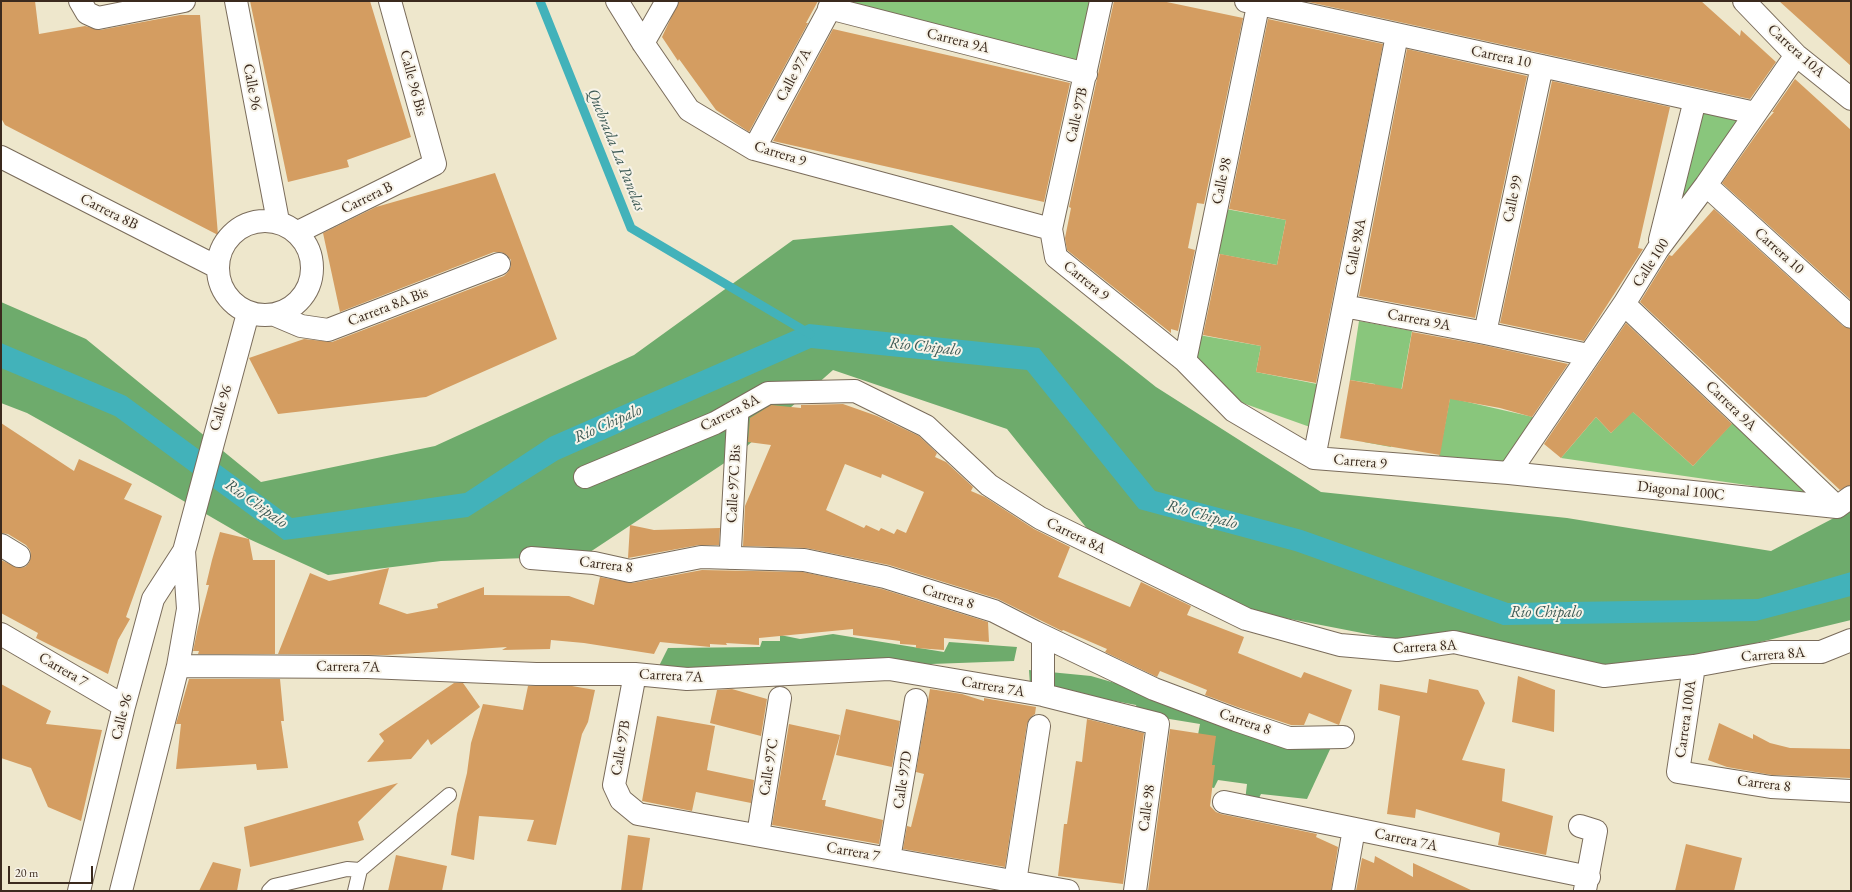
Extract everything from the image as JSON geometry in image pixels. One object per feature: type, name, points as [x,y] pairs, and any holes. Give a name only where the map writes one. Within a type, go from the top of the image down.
[{"type":"street","points":[[80,1],[87,13],[98,18],[184,1]]},
{"type":"street","name":"Calle 96","points":[[236,1],[278,221]]},
{"type":"street","name":"Calle 96 Bis","points":[[390,1],[436,164]]},
{"type":"street","name":"Carrera 9","points":[[617,1],[643,43],[689,110],[754,149],[1051,229],[1056,256],[1185,361],[1234,411],[1314,458],[1509,473]]},
{"type":"street","points":[[643,43],[667,1]]},
{"type":"street","name":"Calle 97B","points":[[1051,229],[1101,1]]},
{"type":"street","name":"Carrera 10A","points":[[1744,1],[1796,55],[1847,90]]},
{"type":"street","name":"Carrera 10","points":[[1255,2],[1397,36],[1756,113]]},
{"type":"street","name":"Calle 98","points":[[1185,361],[1255,2]]},
{"type":"street","name":"Carrera 9A","points":[[831,5],[1086,74]]},
{"type":"street","name":"Calle 97A","points":[[754,149],[831,5]]},
{"type":"street","name":"Calle 98A","points":[[1314,458],[1397,36]]},
{"type":"street","name":"Calle 100","points":[[1509,473],[1624,304],[1658,249],[1706,185],[1796,55]]},
{"type":"street","name":"Calle 99","points":[[1485,333],[1542,66]]},
{"type":"street","points":[[1658,249],[1695,100]]},
{"type":"street","name":"Carrera 8B","points":[[1,158],[217,267]]},
{"type":"street","name":"Carrera B","points":[[298,232],[436,164]]},
{"type":"street","name":"Carrera 10","points":[[1706,185],[1851,317]]},
{"type":"street","points":[[278,221],[298,232],[313,258],[311,284],[297,304],[275,315],[248,313],[225,294],[217,267],[226,239],[249,222],[278,221]]},
{"type":"street","name":"Carrera 8A Bis","points":[[275,315],[301,326],[328,330],[499,264]]},
{"type":"street","name":"Carrera 9A","points":[[1624,304],[1844,502]]},
{"type":"street","name":"Carrera 9A","points":[[1344,306],[1485,333],[1588,355]]},
{"type":"street","name":"Calle 96","points":[[121,891],[178,666],[188,609],[184,551],[191,518],[248,313]]},
{"type":"street","name":"Carrera 8A","points":[[585,477],[708,426],[768,394],[854,392],[926,426],[989,485],[1040,518],[1246,619],[1340,645],[1397,650],[1454,642],[1604,676],[1694,666],[1771,652],[1821,652],[1851,640]]},
{"type":"street","name":"Calle 97C Bis","points":[[730,558],[738,410]]},
{"type":"street","name":"Diagonal 100C","points":[[1509,473],[1844,502]]},
{"type":"street","points":[[1,544],[19,556]]},
{"type":"street","name":"Calle 96","points":[[79,891],[124,706],[153,599],[184,551]]},
{"type":"street","name":"Carrera 8","points":[[531,558],[594,563],[630,571],[701,557],[804,560],[885,577],[994,611],[1154,689],[1289,738],[1343,738]]},
{"type":"street","name":"Carrera 7","points":[[1,634],[124,706]]},
{"type":"street","points":[[1043,636],[1043,695]]},
{"type":"street","name":"Carrera 7A","points":[[178,666],[368,667],[536,674],[635,674],[687,679],[889,669],[1043,695],[1158,724]]},
{"type":"street","name":"Carrera 100A","points":[[1678,772],[1694,666]]},
{"type":"street","name":"Calle 97B","points":[[635,674],[614,785],[621,800],[638,814]]},
{"type":"street","name":"Calle 97C","points":[[758,835],[780,698]]},
{"type":"street","name":"Calle 97D","points":[[889,859],[916,700]]},
{"type":"street","name":"Calle 98","points":[[1135,891],[1158,724]]},
{"type":"street","points":[[1015,882],[1039,726]]},
{"type":"street","name":"Carrera 8","points":[[1678,772],[1771,787],[1851,791]]},
{"type":"street","name":"Carrera 7A","points":[[1224,802],[1354,829],[1587,884]]},
{"type":"street","name":"Carrera 7","points":[[638,814],[1068,891]]},
{"type":"street","points":[[1580,826],[1596,831],[1587,884]]},
{"type":"street","points":[[1343,891],[1354,829]]},
{"type":"lane","points":[[355,891],[360,870],[449,795]]},
{"type":"lane","points":[[269,891],[274,886],[347,869],[360,870]]},
{"type":"green space","points":[[855,1],[1097,1],[1080,68],[850,11]]},
{"type":"green space","points":[[1695,100],[1755,113],[1658,249]]},
{"type":"green space","points":[[1226,209],[1286,220],[1277,265],[1214,253]]},
{"type":"green space","points":[[952,225],[1156,387],[1321,492],[1567,518],[1771,551],[1851,509],[1851,620],[1678,662],[1542,668],[1254,612],[1093,536],[1007,429],[833,370],[738,454],[584,556],[441,561],[328,575],[249,539],[27,413],[1,403],[1,302],[86,339],[261,482],[435,446],[634,355],[793,240]]},
{"type":"green space","points":[[1359,321],[1412,331],[1391,447],[1364,442],[1375,384],[1350,380]]},
{"type":"green space","points":[[1199,335],[1261,346],[1256,372],[1317,384],[1310,427],[1237,401],[1193,363]]},
{"type":"green space","points":[[1450,398],[1533,417],[1507,464],[1439,456]]},
{"type":"green space","points":[[1632,411],[1693,466],[1734,421],[1815,495],[1561,458],[1596,417],[1611,433]]},
{"type":"green space","points":[[833,634],[944,652],[949,642],[1017,647],[1014,661],[655,674],[668,648],[760,647],[762,641],[780,641],[780,635],[800,639]]},
{"type":"green space","points":[[1029,670],[1091,676],[1194,706],[1250,728],[1339,730],[1307,799],[1261,794],[1256,804],[1245,801],[1247,784],[1218,780],[1214,788],[1189,783],[1200,724],[1139,714],[1136,705],[1030,685]]},
{"type":"water","name":"Río Chipalo","points":[[809,324],[1039,348],[1155,491],[1302,530],[1508,603],[1758,599],[1851,572],[1851,596],[1756,621],[1503,625],[1295,551],[1139,509],[1027,370],[811,348],[558,460],[468,517],[284,540],[115,416],[1,368],[1,343],[126,396],[292,518],[465,493],[550,437]]},
{"type":"building","points":[[1,1],[35,1],[39,34],[85,26],[100,30],[180,15],[200,15],[218,235],[5,125],[1,118]]},
{"type":"building","points":[[250,1],[370,1],[411,137],[347,160],[349,167],[288,182]]},
{"type":"building","points":[[679,1],[818,1],[806,23],[808,23],[749,132],[716,110],[679,59],[678,61],[662,37]]},
{"type":"building","points":[[1114,1],[1162,1],[1243,18],[1204,204],[1197,203],[1188,248],[1195,250],[1178,331],[1171,329],[1171,333],[1067,250],[1065,238],[1071,208],[1069,207]]},
{"type":"building","points":[[1304,1],[1701,1],[1740,36],[1741,30],[1776,62],[1750,99]]},
{"type":"building","points":[[1779,1],[1851,1],[1851,66]]},
{"type":"building","points":[[1268,19],[1383,44],[1316,383],[1256,372],[1261,346],[1203,335],[1220,254],[1277,265],[1286,220],[1229,209]]},
{"type":"building","points":[[833,29],[1070,83],[1044,202],[773,141]]},
{"type":"building","points":[[1407,49],[1527,76],[1475,318],[1359,296]]},
{"type":"building","points":[[1795,79],[1851,130],[1851,300],[1722,183],[1774,112],[1772,112]]},
{"type":"building","points":[[1552,81],[1670,107],[1638,248],[1643,249],[1584,341],[1500,323]]},
{"type":"building","points":[[495,173],[557,339],[426,397],[278,414],[249,358],[304,339],[332,342],[504,276],[511,266],[511,260],[507,255],[501,252],[494,252],[340,312],[323,233],[376,207]]},
{"type":"building","points":[[1714,209],[1843,326],[1851,329],[1851,485],[1840,490],[1640,302],[1669,255],[1672,256]]},
{"type":"building","points":[[1626,323],[1732,424],[1693,466],[1633,412],[1611,433],[1596,417],[1561,458],[1544,444]]},
{"type":"building","points":[[1412,332],[1483,345],[1568,364],[1532,417],[1500,408],[1450,399],[1440,455],[1340,438],[1350,380],[1402,389]]},
{"type":"building","points":[[843,404],[877,416],[919,436],[937,453],[935,457],[946,462],[973,487],[971,491],[985,497],[1034,529],[1070,547],[1058,577],[1130,607],[1141,582],[1191,606],[1187,615],[1244,637],[1238,653],[1301,678],[1304,672],[1352,690],[1339,725],[1309,713],[1304,725],[1291,725],[1240,708],[1205,695],[1207,690],[1160,671],[1157,677],[1105,652],[1107,649],[1063,630],[1062,631],[998,599],[889,565],[806,548],[743,546],[745,506],[771,445],[748,442],[750,418],[771,405],[801,408],[801,405]],"holes":[[[845,464],[881,478],[882,474],[924,492],[906,533],[897,529],[894,534],[881,528],[879,531],[866,525],[864,528],[826,510]]]},
{"type":"building","points":[[1,423],[74,471],[79,459],[132,484],[124,499],[162,516],[126,617],[130,619],[118,640],[108,674],[36,638],[38,633],[1,613],[1,560],[19,568],[25,567],[29,563],[31,556],[30,550],[26,545],[8,534],[1,533]]},
{"type":"building","points":[[630,525],[654,530],[720,528],[719,545],[699,545],[628,558]]},
{"type":"building","points":[[220,532],[249,539],[253,560],[275,560],[275,654],[198,654],[199,651],[193,651],[209,585],[206,585]]},
{"type":"building","points":[[389,568],[379,604],[407,614],[438,608],[437,604],[484,587],[484,595],[569,596],[594,605],[600,577],[632,583],[702,570],[803,572],[882,589],[988,622],[989,642],[944,638],[944,650],[916,648],[916,645],[900,644],[900,641],[853,635],[853,629],[759,638],[759,645],[726,643],[727,645],[710,644],[710,647],[660,642],[654,654],[584,643],[551,640],[550,649],[502,650],[507,647],[387,655],[278,654],[310,573],[329,581]]},
{"type":"building","points":[[1518,676],[1555,690],[1554,732],[1512,722]]},
{"type":"building","points":[[189,679],[280,679],[284,721],[281,721],[288,768],[257,770],[256,764],[176,769],[181,724],[176,724]]},
{"type":"building","points":[[1429,679],[1478,690],[1485,703],[1462,760],[1505,769],[1502,801],[1553,816],[1546,855],[1498,845],[1500,833],[1416,809],[1415,818],[1387,814],[1400,716],[1378,710],[1380,684],[1427,693]]},
{"type":"building","points":[[454,683],[463,683],[480,707],[431,745],[428,739],[411,759],[367,762],[384,741],[379,734]]},
{"type":"building","points":[[1,684],[51,711],[46,724],[102,730],[81,821],[48,807],[31,768],[1,758]]},
{"type":"building","points":[[528,686],[572,686],[595,690],[588,722],[582,734],[556,845],[527,841],[534,820],[479,816],[474,860],[451,855],[457,814],[467,773],[471,743],[483,704],[523,710]]},
{"type":"building","points":[[732,689],[767,699],[761,736],[710,723],[717,690]]},
{"type":"building","points":[[930,689],[962,694],[984,701],[984,698],[1036,707],[1035,714],[1030,718],[1027,724],[1005,867],[903,849],[907,826],[911,827],[924,774],[916,772]]},
{"type":"building","points":[[846,709],[900,721],[892,767],[836,755]]},
{"type":"building","points":[[657,716],[715,726],[707,770],[754,780],[751,803],[696,792],[692,811],[642,801]]},
{"type":"building","points":[[1087,719],[1144,733],[1123,884],[1058,876],[1064,824],[1067,824],[1076,761],[1082,762]]},
{"type":"building","points":[[1719,723],[1753,739],[1753,734],[1770,743],[1790,748],[1851,749],[1851,778],[1772,775],[1727,767],[1708,760]]},
{"type":"building","points":[[789,724],[840,735],[822,800],[826,800],[825,806],[883,820],[879,844],[772,825]]},
{"type":"building","points":[[1170,729],[1216,736],[1212,765],[1215,765],[1210,806],[1216,812],[1317,834],[1316,837],[1338,847],[1331,891],[1148,891]]},
{"type":"building","points":[[398,783],[358,822],[364,840],[250,867],[244,827]]},
{"type":"building","points":[[628,835],[650,838],[642,891],[621,891]]},
{"type":"building","points":[[1686,844],[1742,858],[1734,891],[1675,891]]},
{"type":"building","points":[[396,855],[447,866],[442,891],[388,891]]},
{"type":"building","points":[[1375,856],[1413,877],[1413,863],[1473,891],[1356,891],[1362,858],[1374,863]]},
{"type":"building","points":[[213,862],[241,869],[237,891],[199,891]]},
{"type":"waterway","name":"Quebrada La Panelas","points":[[540,1],[631,228],[810,334]]}]
